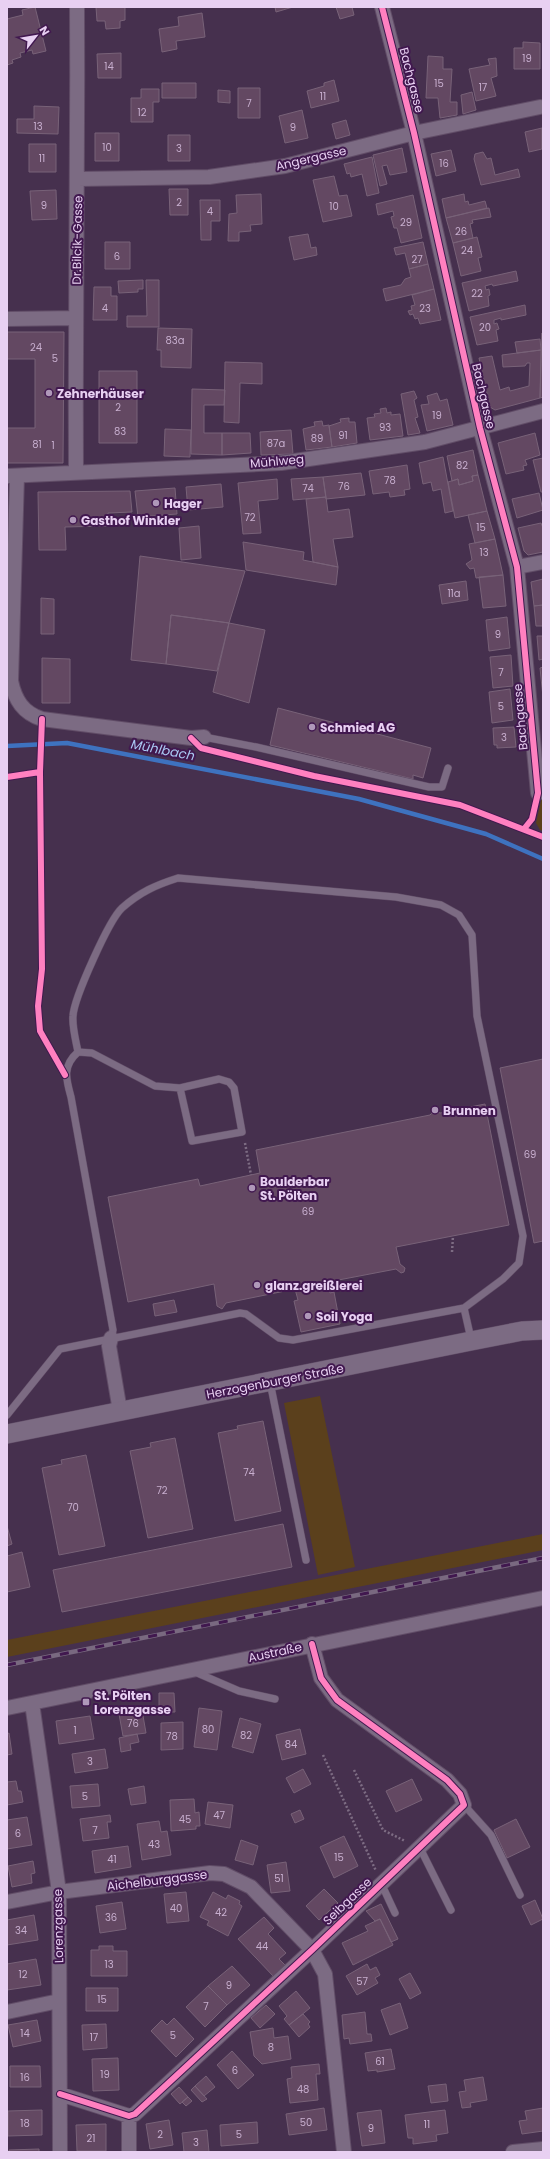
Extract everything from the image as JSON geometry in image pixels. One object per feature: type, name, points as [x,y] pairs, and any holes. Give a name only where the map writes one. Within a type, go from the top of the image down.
[{"type":"street","name":"Dr.Bilcik-Gasse","points":[[76,472],[75,318],[78,179],[77,7]]},
{"type":"street","name":"Bachgasse","points":[[382,7],[414,133],[480,428],[517,567],[538,794]]},
{"type":"street","name":"Angergasse","points":[[78,179],[209,177],[285,166],[414,133],[540,107]]},
{"type":"street","points":[[7,319],[75,318]]},
{"type":"street","name":"Mühlweg","points":[[12,476],[281,463],[425,442],[543,411]]},
{"type":"street","points":[[12,476],[11,681],[17,701],[23,709],[33,716],[42,719],[191,738],[204,737]]},
{"type":"street","points":[[517,567],[543,562]]},
{"type":"street","name":"Herzogenburger Straße","points":[[7,1434],[522,1331],[543,1330]]},
{"type":"street","points":[[111,1338],[109,1346],[120,1411]]},
{"type":"street","name":"Austraße","points":[[7,1708],[312,1644],[543,1598]]},
{"type":"street","points":[[312,1644],[321,1678],[337,1700],[447,1780],[460,1794],[464,1805]]},
{"type":"street","name":"Lorenzgasse","points":[[32,1703],[59,1892],[60,2152]]},
{"type":"street","name":"Seibgasse","points":[[129,2116],[143,2108],[464,1805]]},
{"type":"street","name":"Aichelburggasse","points":[[7,1902],[59,1892],[210,1873],[224,1874],[251,1887],[312,1950],[325,1974],[344,2152]]},
{"type":"street","points":[[7,2012],[59,2001]]},
{"type":"street","points":[[60,2094],[129,2116],[129,2152]]},
{"type":"street","points":[[513,2152],[543,2149]]},
{"type":"lane","points":[[204,737],[256,747],[429,787],[442,787],[448,768]]},
{"type":"lane","points":[[7,1415],[60,1349],[240,1313],[246,1314],[279,1338],[293,1340],[464,1308],[503,1279],[519,1263],[523,1236],[477,1016],[472,935],[459,915],[441,905],[396,897],[178,878],[151,886],[121,909],[101,942],[78,993],[73,1016],[78,1052]]},
{"type":"lane","points":[[111,1338],[113,1330],[72,1104],[65,1075],[71,1058],[78,1052],[92,1053],[154,1086],[180,1088],[219,1079],[228,1082],[234,1088],[242,1132],[192,1141],[180,1088]]},
{"type":"lane","points":[[464,1308],[471,1341]]},
{"type":"lane","points":[[270,1382],[306,1560]]},
{"type":"lane","points":[[191,1670],[239,1691],[275,1698]]},
{"type":"lane","points":[[464,1805],[491,1835],[520,1895]]},
{"type":"lane","points":[[420,1848],[451,1910]]},
{"type":"lane","points":[[380,1883],[395,1913]]},
{"type":"path","points":[[242,1132],[251,1175]]},
{"type":"path","points":[[452,1252],[453,1236]]},
{"type":"path","points":[[323,1755],[380,1883]]},
{"type":"path","points":[[354,1770],[383,1830],[420,1848]]},
{"type":"shaded area","points":[[543,792],[543,831],[540,830],[536,823]]},
{"type":"shaded area","points":[[320,1396],[355,1567],[318,1575],[284,1403]]},
{"type":"shaded area","points":[[543,1534],[543,1550],[7,1657],[7,1640]]},
{"type":"building","points":[[35,7],[46,51],[33,54],[32,50],[20,53],[21,57],[12,60],[13,63],[7,65],[7,19],[23,15],[22,10]]},
{"type":"building","points":[[96,7],[125,7],[125,20],[120,21],[120,28],[106,29],[105,21],[97,21]]},
{"type":"building","points":[[275,7],[293,7],[276,12]]},
{"type":"building","points":[[336,7],[352,7],[354,15],[340,19]]},
{"type":"building","points":[[202,13],[205,37],[176,41],[177,49],[162,52],[159,29],[179,26],[178,17]]},
{"type":"building","points":[[523,42],[540,43],[540,69],[514,69],[514,48],[523,48]]},
{"type":"building","points":[[121,53],[121,78],[98,78],[97,54]]},
{"type":"building","points":[[428,56],[443,57],[443,69],[452,69],[450,102],[457,102],[457,115],[440,118],[438,98],[426,98]]},
{"type":"building","points":[[496,58],[497,76],[491,78],[496,96],[476,101],[469,69],[490,65],[488,59]]},
{"type":"building","points":[[334,80],[339,101],[311,108],[307,91],[324,86],[324,83]]},
{"type":"building","points":[[162,83],[196,83],[196,98],[162,98]]},
{"type":"building","points":[[238,88],[260,88],[260,118],[238,118]]},
{"type":"building","points":[[141,89],[159,89],[159,102],[153,102],[153,122],[131,122],[131,98],[141,98]]},
{"type":"building","points":[[218,90],[230,91],[230,103],[218,102]]},
{"type":"building","points":[[472,92],[476,110],[463,114],[461,95]]},
{"type":"building","points":[[34,106],[59,107],[58,134],[17,133],[17,119],[34,119]]},
{"type":"building","points":[[302,110],[308,138],[285,143],[279,116]]},
{"type":"building","points":[[346,120],[350,135],[336,139],[332,124]]},
{"type":"building","points":[[542,128],[542,149],[529,152],[525,132]]},
{"type":"building","points":[[95,133],[119,133],[119,161],[95,161]]},
{"type":"building","points":[[168,135],[190,135],[190,161],[168,161]]},
{"type":"building","points":[[29,144],[56,144],[56,172],[29,172]]},
{"type":"building","points":[[402,148],[407,172],[390,175],[387,165],[382,166],[387,184],[380,186],[373,155]]},
{"type":"building","points":[[451,150],[456,171],[436,176],[431,154]]},
{"type":"building","points":[[483,152],[487,159],[491,158],[495,175],[518,169],[520,177],[481,185],[474,159],[475,154]]},
{"type":"building","points":[[372,157],[379,193],[367,196],[362,174],[351,177],[350,173],[347,174],[344,164]]},
{"type":"building","points":[[334,176],[339,196],[347,195],[352,216],[323,222],[313,180]]},
{"type":"building","points":[[169,189],[188,189],[188,215],[170,215]]},
{"type":"building","points":[[56,190],[57,219],[32,220],[30,191]]},
{"type":"building","points":[[261,194],[262,224],[250,225],[251,231],[239,232],[239,241],[228,241],[229,214],[237,213],[236,195]]},
{"type":"building","points":[[464,194],[465,202],[468,201],[469,205],[485,201],[487,208],[446,218],[442,199]]},
{"type":"building","points":[[413,195],[422,238],[401,243],[397,228],[394,228],[391,217],[394,216],[393,211],[378,215],[376,204]]},
{"type":"building","points":[[200,200],[220,200],[220,221],[211,221],[211,240],[201,240]]},
{"type":"building","points":[[489,208],[491,217],[472,220],[473,223],[470,224],[473,238],[453,243],[446,218]]},
{"type":"building","points":[[308,234],[311,248],[316,247],[317,255],[294,260],[289,237]]},
{"type":"building","points":[[477,237],[482,257],[478,258],[481,271],[461,276],[453,243]]},
{"type":"building","points":[[105,242],[130,242],[130,269],[105,269]]},
{"type":"building","points":[[423,242],[428,264],[409,269],[405,253],[396,255],[394,248]]},
{"type":"building","points":[[428,264],[434,289],[386,301],[383,289],[401,285],[405,279],[411,277],[409,269]]},
{"type":"building","points":[[516,271],[518,281],[485,286],[486,290],[489,289],[489,306],[469,311],[462,283]]},
{"type":"building","points":[[143,280],[143,289],[138,289],[138,292],[119,293],[118,281]]},
{"type":"building","points":[[146,280],[159,280],[159,327],[127,327],[127,316],[147,316]]},
{"type":"building","points":[[94,287],[111,287],[111,296],[117,296],[117,320],[93,320]]},
{"type":"building","points":[[434,289],[441,320],[420,324],[418,318],[415,319],[413,314],[410,315],[408,311],[412,310],[411,306],[415,305],[412,295]]},
{"type":"building","points":[[525,305],[526,315],[494,320],[494,324],[497,323],[499,329],[496,330],[498,341],[477,345],[470,317]]},
{"type":"building","points":[[158,328],[192,329],[191,368],[161,367],[161,350],[157,350]]},
{"type":"building","name":"Zehnerhäuser","points":[[7,332],[64,332],[63,463],[7,463],[7,428],[35,428],[35,359],[7,359]]},
{"type":"building","points":[[542,333],[543,397],[540,398]]},
{"type":"building","points":[[540,339],[541,350],[517,353],[515,342]]},
{"type":"building","points":[[541,350],[540,398],[495,410],[490,407],[479,358],[492,356],[500,390],[509,387],[510,391],[529,386],[530,363],[527,363],[525,366],[503,367],[502,355]]},
{"type":"building","points":[[225,362],[262,363],[262,384],[240,383],[239,423],[224,422]]},
{"type":"building","points":[[99,371],[137,371],[137,443],[99,443]]},
{"type":"building","points":[[192,389],[225,390],[224,405],[204,405],[204,433],[222,433],[222,455],[191,454]]},
{"type":"building","points":[[414,391],[417,398],[414,400],[418,417],[415,418],[420,433],[408,435],[401,394]]},
{"type":"building","points":[[437,393],[440,401],[447,399],[453,425],[427,431],[421,405],[429,404],[427,396]]},
{"type":"building","points":[[386,408],[387,413],[391,412],[391,415],[400,414],[403,436],[370,440],[367,418],[375,417],[374,414],[381,413],[380,409]]},
{"type":"building","points":[[349,418],[349,422],[355,422],[357,443],[332,447],[329,426],[341,422],[340,419]]},
{"type":"building","points":[[322,421],[323,426],[329,425],[332,447],[306,450],[303,429],[315,426],[314,422]]},
{"type":"building","points":[[165,429],[191,430],[190,457],[164,456]]},
{"type":"building","points":[[291,430],[293,454],[261,455],[260,432]]},
{"type":"building","points":[[222,433],[250,433],[251,453],[222,455]]},
{"type":"building","points":[[535,433],[540,455],[525,460],[527,465],[523,466],[524,470],[506,474],[498,443]]},
{"type":"building","points":[[473,450],[478,475],[472,476],[473,481],[459,485],[458,479],[452,481],[447,456]]},
{"type":"building","points":[[443,457],[453,511],[445,513],[441,489],[433,491],[431,482],[423,484],[419,463]]},
{"type":"building","points":[[543,458],[543,492],[541,492],[533,460]]},
{"type":"building","points":[[407,465],[410,489],[404,490],[405,495],[390,497],[389,492],[373,494],[369,471]]},
{"type":"building","points":[[361,473],[365,495],[326,499],[323,477]]},
{"type":"building","points":[[478,475],[487,511],[455,518],[448,482],[458,479],[459,485],[473,481],[472,476]]},
{"type":"building","points":[[323,477],[326,497],[293,500],[291,479]]},
{"type":"building","points":[[277,479],[278,499],[258,501],[261,533],[243,534],[238,483]]},
{"type":"building","points":[[221,484],[223,507],[188,510],[186,487]]},
{"type":"building","name":"Hager","points":[[175,488],[177,514],[138,517],[135,491]]},
{"type":"building","name":"Gasthof Winkler","points":[[130,491],[132,512],[108,513],[107,526],[65,527],[66,550],[39,550],[38,492]]},
{"type":"building","points":[[539,493],[543,510],[517,518],[512,499]]},
{"type":"building","points":[[326,497],[328,512],[349,509],[353,537],[333,539],[338,567],[313,562],[306,499]]},
{"type":"building","points":[[487,511],[495,539],[475,543],[468,515]]},
{"type":"building","points":[[541,523],[543,528],[543,552],[528,555],[524,551],[518,528]]},
{"type":"building","points":[[199,526],[201,558],[181,560],[179,528]]},
{"type":"building","points":[[495,539],[503,575],[476,578],[474,568],[470,569],[466,564],[472,560],[469,544]]},
{"type":"building","points":[[243,542],[304,552],[303,560],[338,567],[336,585],[246,570]]},
{"type":"building","points":[[140,556],[245,571],[229,623],[171,615],[166,664],[131,660]]},
{"type":"building","points":[[503,575],[506,606],[483,608],[479,577]]},
{"type":"building","points":[[543,579],[543,605],[534,606],[531,582]]},
{"type":"building","points":[[466,581],[468,600],[442,604],[439,585]]},
{"type":"building","points":[[41,598],[54,599],[54,634],[41,634]]},
{"type":"building","points":[[543,605],[543,626],[536,626],[534,606]]},
{"type":"building","points":[[171,615],[229,623],[217,671],[166,664]]},
{"type":"building","points":[[507,617],[510,648],[489,651],[486,620]]},
{"type":"building","points":[[229,623],[265,630],[249,703],[213,692]]},
{"type":"building","points":[[537,636],[543,636],[543,659],[539,660]]},
{"type":"building","points":[[511,655],[513,686],[493,688],[490,657]]},
{"type":"building","points":[[42,658],[70,659],[70,703],[42,703]]},
{"type":"building","points":[[543,667],[543,697],[540,668]]},
{"type":"building","points":[[510,689],[513,720],[492,723],[489,692]]},
{"type":"building","name":"Schmied AG","points":[[278,708],[431,748],[423,778],[413,775],[413,779],[270,745]]},
{"type":"building","points":[[514,727],[516,747],[497,748],[497,745],[494,745],[493,728]]},
{"type":"building","points":[[543,1059],[543,1241],[534,1243],[500,1068]]},
{"type":"building","points":[[485,1104],[509,1225],[396,1247],[400,1264],[405,1268],[404,1272],[401,1273],[396,1269],[328,1282],[330,1293],[334,1292],[340,1324],[301,1332],[294,1301],[298,1300],[295,1289],[226,1303],[222,1309],[217,1306],[214,1284],[128,1302],[108,1197],[198,1179],[200,1186],[260,1173],[256,1150],[430,1115],[435,1110],[440,1113]]},
{"type":"building","points":[[174,1300],[177,1312],[155,1316],[153,1304]]},
{"type":"building","points":[[263,1421],[281,1511],[235,1521],[218,1433],[238,1429],[237,1426]]},
{"type":"building","points":[[175,1438],[193,1529],[148,1538],[130,1451],[151,1447],[150,1443]]},
{"type":"building","points":[[86,1455],[105,1546],[59,1555],[42,1468],[62,1464],[61,1460]]},
{"type":"building","points":[[283,1524],[292,1567],[62,1612],[53,1570]]},
{"type":"building","points":[[7,1526],[12,1544],[7,1546]]},
{"type":"building","points":[[22,1552],[30,1587],[7,1592],[7,1556]]},
{"type":"building","points":[[159,1693],[174,1693],[175,1712],[167,1712],[166,1708],[159,1709]]},
{"type":"building","points":[[199,1708],[222,1711],[217,1750],[194,1747]]},
{"type":"building","points":[[142,1710],[146,1733],[123,1736],[119,1714]]},
{"type":"building","points":[[90,1716],[94,1739],[59,1744],[56,1721]]},
{"type":"building","points":[[240,1718],[261,1724],[253,1753],[232,1747]]},
{"type":"building","points":[[183,1722],[183,1749],[161,1750],[161,1723]]},
{"type":"building","points":[[300,1729],[306,1754],[282,1760],[276,1735]]},
{"type":"building","points":[[9,1733],[12,1754],[7,1755],[7,1734]]},
{"type":"building","points":[[137,1734],[139,1742],[130,1744],[131,1750],[121,1752],[119,1738]]},
{"type":"building","points":[[105,1749],[108,1768],[75,1773],[72,1754]]},
{"type":"building","points":[[303,1769],[311,1784],[294,1793],[286,1778]]},
{"type":"building","points":[[412,1779],[422,1800],[396,1812],[386,1791]]},
{"type":"building","points":[[16,1781],[18,1791],[21,1791],[23,1802],[7,1805],[7,1782]]},
{"type":"building","points":[[98,1784],[100,1806],[72,1808],[70,1786]]},
{"type":"building","points":[[144,1786],[146,1803],[131,1805],[128,1789]]},
{"type":"building","points":[[194,1799],[195,1813],[199,1812],[200,1826],[196,1826],[196,1829],[171,1831],[170,1800]]},
{"type":"building","points":[[208,1802],[233,1805],[230,1828],[205,1824]]},
{"type":"building","points":[[300,1810],[304,1819],[295,1823],[291,1814]]},
{"type":"building","points":[[110,1815],[111,1822],[107,1822],[109,1838],[83,1841],[80,1819]]},
{"type":"building","points":[[27,1817],[32,1845],[7,1849],[7,1820]]},
{"type":"building","points":[[516,1819],[530,1847],[507,1858],[494,1830]]},
{"type":"building","points":[[159,1821],[161,1832],[167,1831],[171,1855],[142,1860],[137,1824]]},
{"type":"building","points":[[344,1836],[358,1866],[334,1878],[320,1847]]},
{"type":"building","points":[[241,1840],[258,1846],[253,1865],[235,1860]]},
{"type":"building","points":[[128,1846],[131,1867],[95,1873],[92,1851]]},
{"type":"building","points":[[33,1861],[35,1873],[31,1874],[32,1883],[12,1887],[8,1866]]},
{"type":"building","points":[[286,1862],[290,1891],[271,1893],[267,1865]]},
{"type":"building","points":[[324,1889],[338,1903],[319,1920],[306,1906]]},
{"type":"building","points":[[186,1892],[189,1921],[167,1923],[164,1894]]},
{"type":"building","points":[[213,1892],[226,1899],[228,1895],[240,1901],[239,1904],[242,1906],[228,1936],[207,1925],[209,1921],[200,1917]]},
{"type":"building","points":[[535,1900],[543,1919],[531,1925],[522,1906]]},
{"type":"building","points":[[122,1902],[126,1929],[100,1933],[96,1906]]},
{"type":"building","points":[[381,1904],[398,1939],[391,1942],[380,1919],[375,1921],[366,1911]]},
{"type":"building","points":[[34,1915],[38,1940],[7,1945],[7,1920]]},
{"type":"building","points":[[264,1917],[274,1928],[268,1934],[286,1953],[279,1959],[286,1966],[274,1977],[238,1939]]},
{"type":"building","points":[[380,1919],[393,1945],[353,1965],[342,1943],[368,1931],[365,1926]]},
{"type":"building","points":[[99,1946],[113,1946],[113,1951],[127,1951],[127,1976],[91,1976],[91,1950],[99,1950]]},
{"type":"building","points":[[36,1959],[41,1985],[7,1990],[7,1964]]},
{"type":"building","points":[[367,1964],[370,1970],[376,1967],[380,1975],[375,1978],[378,1983],[357,1995],[346,1976]]},
{"type":"building","points":[[232,1966],[250,1985],[227,2005],[208,1986]]},
{"type":"building","points":[[410,1973],[421,1993],[410,1999],[399,1979]]},
{"type":"building","points":[[208,1986],[227,2005],[205,2027],[186,2007]]},
{"type":"building","points":[[86,1988],[118,1988],[118,2011],[86,2011]]},
{"type":"building","points":[[296,1991],[310,2008],[289,2025],[284,2019],[287,2016],[279,2006]]},
{"type":"building","points":[[400,2003],[408,2028],[390,2035],[381,2010]]},
{"type":"building","points":[[266,2005],[275,2014],[260,2028],[251,2018]]},
{"type":"building","points":[[365,2012],[367,2034],[371,2034],[372,2041],[350,2044],[349,2038],[344,2039],[342,2015]]},
{"type":"building","points":[[303,2014],[310,2022],[308,2024],[310,2027],[299,2037],[289,2025]]},
{"type":"building","points":[[174,2018],[194,2039],[176,2057],[151,2031],[162,2020],[167,2025]]},
{"type":"building","points":[[37,2020],[41,2041],[13,2047],[8,2025]]},
{"type":"building","points":[[106,2024],[107,2048],[83,2050],[82,2025]]},
{"type":"building","points":[[273,2028],[274,2038],[288,2036],[291,2059],[262,2064],[254,2056],[250,2032]]},
{"type":"building","points":[[391,2049],[395,2069],[377,2072],[377,2070],[368,2071],[365,2053]]},
{"type":"building","points":[[232,2051],[254,2075],[238,2089],[217,2065]]},
{"type":"building","points":[[118,2058],[119,2090],[93,2091],[92,2059]]},
{"type":"building","points":[[319,2064],[320,2074],[316,2074],[318,2100],[290,2103],[287,2079],[292,2078],[291,2067]]},
{"type":"building","points":[[10,2066],[40,2066],[41,2087],[10,2087]]},
{"type":"building","points":[[206,2076],[215,2087],[204,2096],[195,2086]]},
{"type":"building","points":[[483,2077],[487,2100],[470,2103],[471,2107],[462,2108],[459,2092],[466,2091],[464,2080]]},
{"type":"building","points":[[446,2084],[448,2101],[431,2103],[428,2086]]},
{"type":"building","points":[[195,2086],[207,2099],[202,2102],[191,2090]]},
{"type":"building","points":[[179,2087],[188,2097],[180,2104],[171,2094]]},
{"type":"building","points":[[188,2097],[192,2101],[186,2106],[182,2102]]},
{"type":"building","points":[[324,2108],[327,2130],[289,2135],[286,2114]]},
{"type":"building","points":[[543,2108],[543,2131],[522,2134],[519,2121],[527,2120],[525,2111]]},
{"type":"building","points":[[42,2110],[42,2135],[8,2136],[8,2111]]},
{"type":"building","points":[[381,2110],[385,2143],[362,2146],[357,2113]]},
{"type":"building","points":[[445,2110],[448,2133],[436,2135],[437,2141],[413,2144],[413,2138],[408,2138],[405,2115]]},
{"type":"building","points":[[169,2120],[173,2145],[150,2149],[146,2124]]},
{"type":"building","points":[[257,2122],[258,2143],[221,2146],[220,2125]]},
{"type":"building","points":[[106,2124],[106,2151],[77,2151],[76,2125]]},
{"type":"building","points":[[207,2130],[209,2152],[184,2152],[182,2133]]},
{"type":"building","points":[[39,2149],[39,2152],[9,2152],[9,2150]]},
{"type":"waterway","name":"Mühlbach","points":[[7,746],[67,743],[359,799],[486,834],[543,859]]},
{"type":"railway","points":[[7,1665],[543,1558]]},
{"type":"cycle path","points":[[382,7],[414,133],[480,428],[517,567],[538,793],[532,819],[524,829]]},
{"type":"cycle path","points":[[7,777],[40,772],[42,719]]},
{"type":"cycle path","points":[[191,738],[201,748],[314,776],[460,805],[543,837]]},
{"type":"cycle path","points":[[40,772],[42,969],[38,1006],[40,1031],[65,1075]]},
{"type":"cycle path","points":[[60,2094],[129,2116],[135,2114],[312,1950],[464,1805],[460,1794],[447,1780],[337,1700],[321,1678],[312,1644]]},
{"type":"place","name":"Zehnerhäuser","points":[[49,393]]},
{"type":"place","name":"Hager","points":[[156,503]]},
{"type":"place","name":"Gasthof Winkler","points":[[73,520]]},
{"type":"place","name":"Schmied AG","points":[[312,727]]},
{"type":"place","name":"Brunnen","points":[[435,1110]]},
{"type":"place","name":"Boulderbar St. Pölten","points":[[252,1188]]},
{"type":"place","name":"glanz.greißlerei","points":[[257,1285]]},
{"type":"place","name":"Soil Yoga","points":[[308,1316]]},
{"type":"place","name":"St. Pölten Lorenzgasse","points":[[86,1702]]}]
